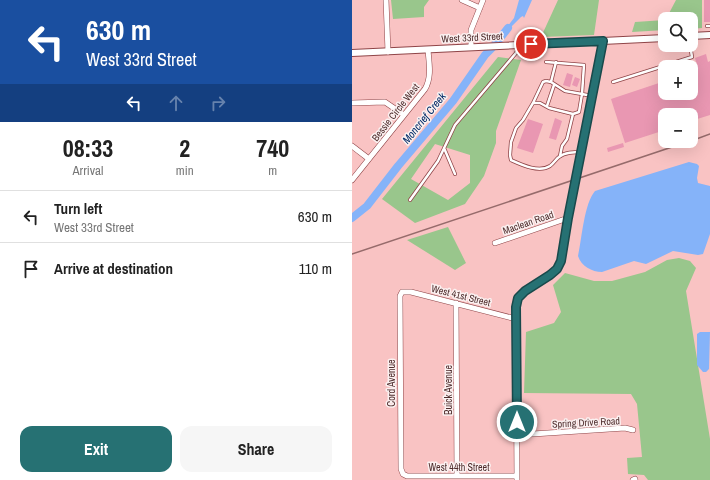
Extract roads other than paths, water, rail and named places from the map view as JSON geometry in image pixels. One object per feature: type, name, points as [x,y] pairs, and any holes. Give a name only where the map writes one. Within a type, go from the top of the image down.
[{"type":"street","points":[[386,0],[388,52]]},
{"type":"street","points":[[462,0],[480,8]]},
{"type":"street","points":[[471,47],[471,30],[483,0]]},
{"type":"street","points":[[698,36],[710,35]]},
{"type":"street","name":"West 33rd Street","points":[[352,54],[658,38]]},
{"type":"street","points":[[517,478],[516,307],[518,298],[525,291],[557,269],[561,261],[603,41]]},
{"type":"street","name":"Bessie Circle West","points":[[352,180],[428,85],[428,50]]},
{"type":"street","points":[[352,102],[385,102],[404,115]]},
{"type":"street","points":[[352,146],[369,159]]},
{"type":"street","name":"Maclean Road","points":[[495,243],[568,218]]},
{"type":"street","name":"West 41st Street","points":[[402,292],[411,292],[516,319]]},
{"type":"street","name":"Cord Avenue","points":[[402,292],[400,296],[400,469],[403,474]]},
{"type":"street","name":"Buick Avenue","points":[[456,303],[457,476]]},
{"type":"street","name":"Spring Drive Road","points":[[517,435],[625,428],[633,430]]},
{"type":"street","name":"West 44th Street","points":[[403,474],[408,476],[517,478]]},
{"type":"lane","points":[[410,200],[438,161],[455,125],[516,53],[520,45]]},
{"type":"lane","points":[[613,82],[692,57],[691,52]]},
{"type":"lane","points":[[533,103],[540,103],[573,114],[578,112],[582,94],[584,65],[546,62]]},
{"type":"lane","points":[[551,82],[556,62]]},
{"type":"lane","points":[[581,153],[576,152],[560,156],[549,166],[537,168],[528,168],[511,160],[510,155],[511,142],[516,128],[524,120],[543,82],[551,82],[571,93],[592,96]]},
{"type":"lane","points":[[547,106],[554,85]]},
{"type":"lane","points":[[560,156],[562,146],[567,139],[573,114]]},
{"type":"lane","points":[[444,148],[455,174]]},
{"type":"water","points":[[519,0],[532,0],[524,18],[523,16],[521,17],[509,29],[507,27],[514,18]]},
{"type":"water","points":[[689,162],[699,166],[697,178],[698,183],[710,186],[710,234],[703,254],[698,255],[673,251],[646,264],[634,261],[602,272],[591,270],[579,260],[578,256],[588,204],[595,191]]},
{"type":"water","points":[[700,332],[710,332],[709,369],[706,372],[703,372],[697,365],[697,334]]},
{"type":"waterway","name":"Moncrief Creek","points":[[352,218],[367,206],[398,166],[453,101],[485,55],[508,28]]},
{"type":"railway","points":[[698,138],[710,134]]},
{"type":"railway","points":[[352,254],[669,148]]}]
